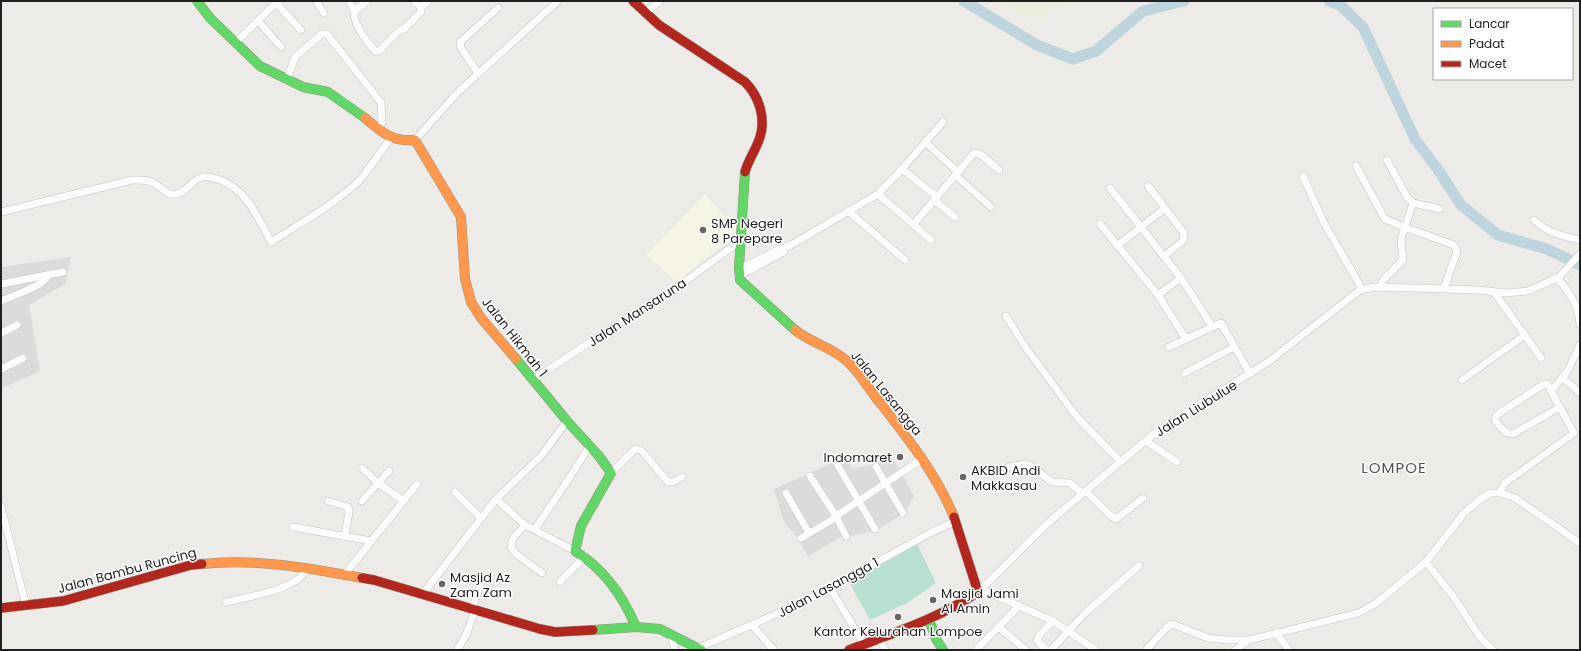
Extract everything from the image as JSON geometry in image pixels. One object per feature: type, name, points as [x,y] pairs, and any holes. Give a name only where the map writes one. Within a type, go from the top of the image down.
[{"type":"street","points":[[197,1],[210,18],[260,66],[303,87],[328,92],[391,138],[404,141],[415,140],[458,92],[558,1]]},
{"type":"street","points":[[316,1],[324,13]]},
{"type":"street","points":[[349,1],[355,11],[355,20],[376,52],[379,51],[399,31],[405,28],[421,12],[421,8],[428,1]]},
{"type":"street","points":[[355,11],[367,1]]},
{"type":"street","points":[[414,1],[421,8]]},
{"type":"street","points":[[632,1],[670,33],[745,82],[755,96],[761,113],[761,130],[745,172],[739,271],[784,252],[791,245],[878,194],[943,122]]},
{"type":"street","points":[[646,13],[660,1]]},
{"type":"street","points":[[235,43],[277,2],[301,30]]},
{"type":"street","points":[[478,73],[461,48],[460,42],[498,8]]},
{"type":"street","points":[[258,21],[281,47]]},
{"type":"street","points":[[287,80],[295,57],[322,34],[326,34],[381,103],[382,123],[378,128]]},
{"type":"street","points":[[1,212],[132,180],[144,179],[155,183],[166,192],[177,194],[200,178],[207,176],[228,183],[238,189],[246,198],[271,242],[337,198],[361,179],[391,138]]},
{"type":"street","name":"Jalan Hikmah 1","points":[[415,140],[453,200],[461,217],[463,227],[464,274],[466,287],[473,305],[483,320],[532,380],[590,445],[611,473]]},
{"type":"street","points":[[925,142],[991,207]]},
{"type":"street","points":[[914,224],[972,155],[977,153],[999,170]]},
{"type":"street","points":[[1387,160],[1413,203],[1440,209]]},
{"type":"street","points":[[1356,166],[1385,219],[1404,228],[1454,245],[1457,251],[1444,289]]},
{"type":"street","points":[[902,169],[936,198],[955,217]]},
{"type":"street","points":[[1303,176],[1323,221],[1362,289]]},
{"type":"street","points":[[1148,186],[1184,234],[1183,241],[1164,256]]},
{"type":"street","points":[[1110,188],[1181,278],[1212,326]]},
{"type":"street","points":[[878,194],[931,240]]},
{"type":"street","points":[[1381,287],[1383,280],[1403,260],[1401,239],[1413,203]]},
{"type":"street","points":[[1117,246],[1165,208]]},
{"type":"street","points":[[848,211],[905,260]]},
{"type":"street","points":[[1534,220],[1544,229],[1580,240]]},
{"type":"street","points":[[1100,224],[1158,295],[1186,339]]},
{"type":"street","name":"Jalan Mansaruna","points":[[532,380],[679,286],[740,241]]},
{"type":"street","points":[[1580,254],[1557,278],[1573,298],[1580,324]]},
{"type":"street","name":"Jalan Lasangga","points":[[739,271],[743,284],[796,331],[841,356],[878,398],[942,489],[956,520],[980,590]]},
{"type":"street","points":[[1,284],[63,272]]},
{"type":"street","points":[[1,301],[29,289],[46,279],[48,275]]},
{"type":"street","points":[[1158,295],[1181,278]]},
{"type":"street","name":"Jalan Liubulue","points":[[980,590],[1049,522],[1120,461],[1192,409],[1268,362],[1362,289],[1381,287],[1479,290],[1505,293],[1528,291],[1557,278]]},
{"type":"street","points":[[1494,292],[1541,358]]},
{"type":"street","points":[[1006,316],[1026,348],[1077,417],[1120,461]]},
{"type":"street","points":[[1169,346],[1221,323],[1250,374]]},
{"type":"street","points":[[1,333],[17,325]]},
{"type":"street","points":[[1462,380],[1524,335]]},
{"type":"street","points":[[1551,391],[1563,378],[1580,345]]},
{"type":"street","points":[[1185,373],[1234,347]]},
{"type":"street","points":[[1,369],[24,358]]},
{"type":"street","points":[[1563,378],[1580,393]]},
{"type":"street","points":[[1501,493],[1505,482],[1577,431],[1560,407],[1548,385],[1544,384],[1496,416],[1495,420],[1506,432],[1513,434],[1560,407]]},
{"type":"street","points":[[422,595],[496,499],[541,456],[567,421]]},
{"type":"street","points":[[1146,441],[1176,462]]},
{"type":"street","points":[[535,529],[590,445]]},
{"type":"street","points":[[575,551],[581,526],[611,473],[634,450],[641,450],[668,482],[673,482],[682,477]]},
{"type":"street","points":[[801,538],[832,520],[922,459]]},
{"type":"street","points":[[838,464],[875,529]]},
{"type":"street","points":[[1009,466],[1022,464],[1028,465],[1035,468],[1053,482],[1070,483],[1084,492],[1116,519],[1143,498]]},
{"type":"street","points":[[876,467],[903,513]]},
{"type":"street","points":[[362,468],[378,483],[404,501]]},
{"type":"street","points":[[362,501],[389,471]]},
{"type":"street","points":[[810,476],[836,516],[846,536]]},
{"type":"street","points":[[345,574],[417,484]]},
{"type":"street","points":[[455,492],[481,518]]},
{"type":"street","points":[[786,493],[809,533]]},
{"type":"street","points":[[1146,650],[1166,628],[1174,624],[1197,635],[1208,638],[1249,640],[1358,613],[1381,600],[1426,562],[1454,524],[1485,495],[1490,493],[1501,493],[1515,498],[1580,543]]},
{"type":"street","points":[[496,499],[525,525],[585,556],[600,570],[626,604],[636,627]]},
{"type":"street","points":[[328,501],[348,507],[349,512],[345,535]]},
{"type":"street","points":[[1,506],[26,606]]},
{"type":"street","name":"Jalan Lasangga 1","points":[[699,649],[783,612],[956,520]]},
{"type":"street","points":[[525,525],[513,538],[510,547],[516,554],[542,574]]},
{"type":"street","points":[[293,527],[345,535],[371,541]]},
{"type":"street","points":[[560,582],[585,556]]},
{"type":"street","name":"Jalan Bambu Runcing","points":[[1,608],[63,601],[207,562],[237,562],[308,568],[374,580],[473,610],[556,632],[636,627],[660,629],[699,649]]},
{"type":"street","points":[[1426,562],[1453,596],[1480,636],[1493,650]]},
{"type":"street","points":[[1051,650],[1068,630],[1102,597],[1139,566]]},
{"type":"street","points":[[226,602],[277,589],[298,579],[308,568]]},
{"type":"street","points":[[458,650],[466,635],[482,579]]},
{"type":"street","points":[[830,588],[864,644]]},
{"type":"street","points":[[849,650],[929,620],[980,590],[1053,621],[1096,650]]},
{"type":"street","points":[[976,650],[1019,606]]},
{"type":"street","points":[[929,620],[936,639],[943,650]]},
{"type":"street","points":[[1047,650],[1037,640],[1040,634],[1053,621]]},
{"type":"street","points":[[752,626],[774,650]]},
{"type":"street","points":[[999,627],[1026,650]]},
{"type":"street","points":[[1276,633],[1289,650]]},
{"type":"street","points":[[671,635],[675,650]]},
{"type":"street","points":[[880,638],[885,650]]},
{"type":"street","points":[[1235,650],[1249,640]]},
{"type":"shaded area","name":"SMP Negeri 8 Parepare","points":[[705,194],[723,215],[739,220],[734,239],[715,251],[677,282],[646,255]]},
{"type":"shaded area","points":[[71,257],[65,284],[29,305],[40,371],[1,389],[1,267]]},
{"type":"shaded area","points":[[889,451],[914,496],[905,513],[873,532],[841,537],[808,556],[797,537],[784,522],[774,489],[846,457],[852,468],[874,465]]},
{"type":"green space","points":[[997,1],[1069,1],[1070,3],[1061,8],[1057,3],[1041,21],[1034,14],[1024,16]]},
{"type":"green space","points":[[917,544],[936,583],[907,603],[870,620],[849,582]]},
{"type":"waterway","points":[[964,1],[1037,45],[1073,59],[1096,51],[1143,11],[1184,1]]},
{"type":"waterway","points":[[1329,1],[1340,5],[1363,27],[1415,139],[1439,171],[1461,205],[1498,235],[1547,249],[1580,265]]},
{"type":"traffic: fast","points":[[197,1],[210,18],[260,66],[303,87],[328,92],[365,118]]},
{"type":"traffic: fast","points":[[745,172],[739,267],[740,280],[795,330]]},
{"type":"traffic: fast","points":[[516,359],[567,421],[599,456],[611,473],[581,526],[575,551],[595,566],[612,584],[619,594],[636,627]]},
{"type":"traffic: fast","points":[[929,620],[936,639],[943,650]]},
{"type":"traffic: fast","points":[[593,630],[636,627],[660,629],[701,650]]},
{"type":"traffic: slow","points":[[365,118],[382,132],[393,138],[415,140],[461,217],[465,279],[471,302],[481,318],[516,359]]},
{"type":"traffic: slow","points":[[795,330],[808,339],[836,353],[857,371],[920,455],[947,501],[954,517]]},
{"type":"traffic: slow","points":[[202,564],[222,562],[262,563],[362,578]]},
{"type":"traffic: jam","points":[[633,1],[659,25],[745,82],[754,94],[762,115],[762,130],[745,172]]},
{"type":"traffic: jam","points":[[849,650],[931,618],[963,602],[978,592],[954,517]]},
{"type":"traffic: jam","points":[[1,608],[63,601],[191,565],[202,564]]},
{"type":"traffic: jam","points":[[362,578],[374,580],[540,629],[555,632],[593,630]]},
{"type":"place","name":"SMP Negeri 8 Parepare","points":[[703,230]]},
{"type":"place","name":"Indomaret","points":[[900,457]]},
{"type":"place","name":"AKBID Andi Makkasau","points":[[963,477]]},
{"type":"place","name":"Masjid Az Zam Zam","points":[[442,584]]},
{"type":"place","name":"Masjid Jami Al Amin","points":[[933,600]]},
{"type":"place","name":"Kantor Kelurahan Lompoe","points":[[898,617]]},
{"type":"district","name":"LOMPOE","points":[[1394,468]]}]
